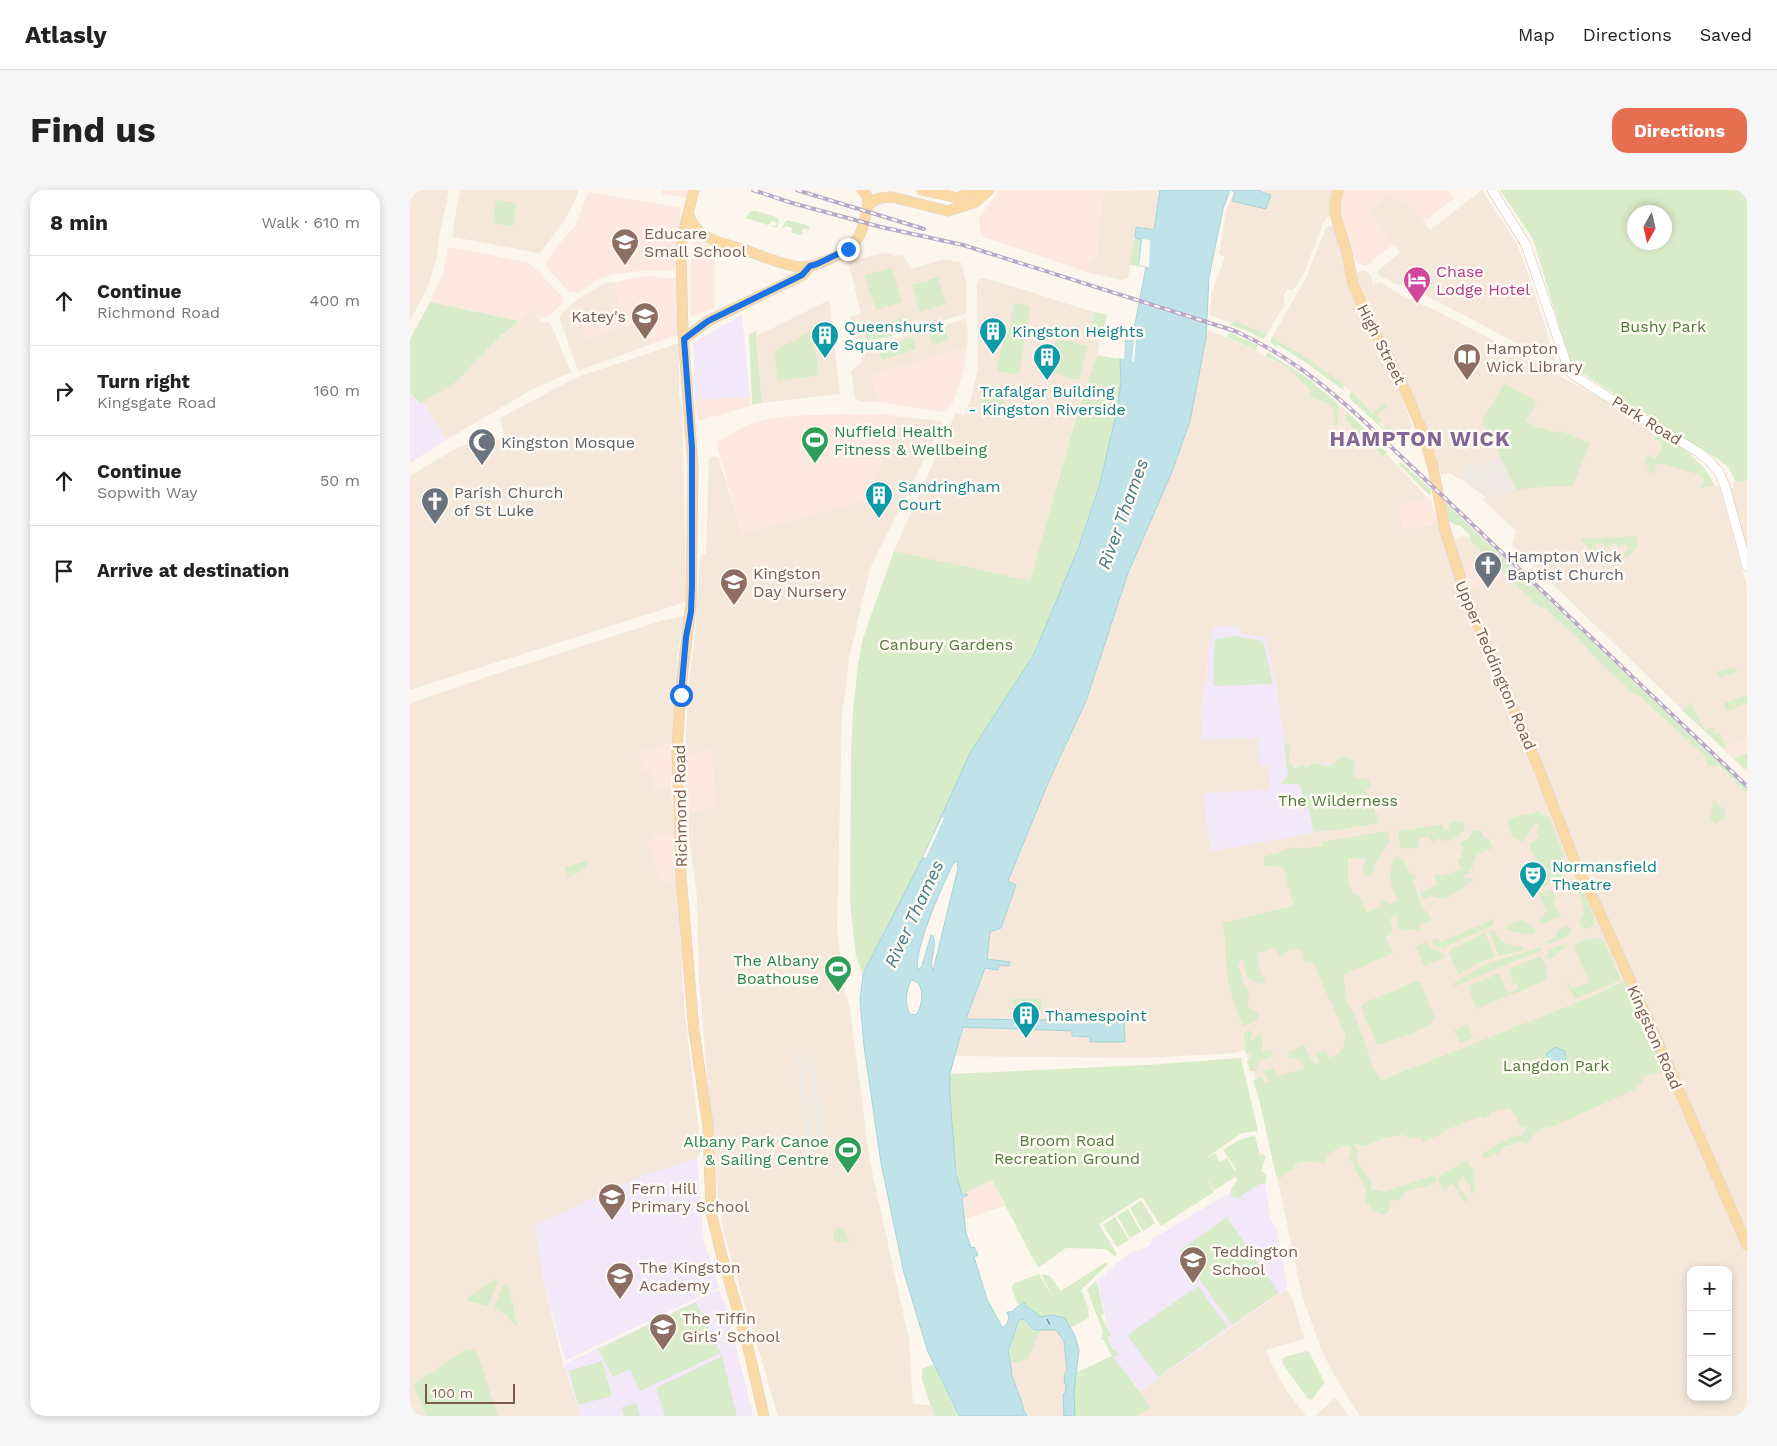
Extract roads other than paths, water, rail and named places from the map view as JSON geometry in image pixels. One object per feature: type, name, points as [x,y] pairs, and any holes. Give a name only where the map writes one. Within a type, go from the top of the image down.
[{"type":"main road","name":"Richmond Road","points":[[694,190],[682,240],[683,321],[693,467],[691,605],[682,677],[677,749],[680,850],[694,1031],[708,1126],[711,1212],[720,1252],[746,1339],[764,1416]]},
{"type":"main road","points":[[688,213],[690,221],[698,232],[713,240],[786,264],[802,267],[810,266],[841,253],[855,243],[861,232],[869,205],[866,194],[862,190]]},
{"type":"main road","points":[[922,190],[958,198],[976,190]]},
{"type":"main road","points":[[869,205],[876,199],[892,197],[942,211],[957,209],[976,202],[989,190]]},
{"type":"main road","name":"High Street","points":[[1338,190],[1335,202],[1336,213],[1353,284],[1416,415],[1433,467],[1438,497]]},
{"type":"main road","name":"Park Road","points":[[1492,190],[1526,245],[1565,364],[1569,371],[1709,461],[1719,472],[1723,482],[1747,566]]},
{"type":"main road","points":[[684,339],[708,321],[802,275],[810,266]]},
{"type":"main road","points":[[683,321],[693,324],[708,321]]},
{"type":"main road","name":"Upper Teddington Road","points":[[1438,497],[1447,537],[1468,602],[1564,829]]},
{"type":"main road","name":"Kingston Road","points":[[1564,829],[1579,872],[1593,898],[1642,1006],[1747,1245]]},
{"type":"water","name":"River Thames","points":[[1160,190],[1230,190],[1223,209],[1209,277],[1206,338],[1190,421],[1172,472],[1128,573],[1086,701],[1048,783],[1008,881],[1016,885],[1001,928],[990,932],[987,959],[1010,962],[1009,966],[999,965],[998,970],[985,968],[966,1019],[1124,1021],[1125,1042],[1090,1042],[1090,1037],[1072,1036],[1072,1031],[963,1027],[950,1074],[956,1173],[962,1195],[968,1195],[962,1198],[966,1233],[971,1248],[974,1247],[978,1255],[974,1257],[987,1299],[1002,1327],[1007,1322],[1009,1315],[1007,1312],[1011,1312],[1024,1302],[1026,1306],[1041,1317],[1052,1315],[1065,1318],[1075,1336],[1079,1350],[1074,1391],[1075,1416],[1064,1416],[1063,1394],[1065,1394],[1066,1384],[1064,1383],[1065,1373],[1067,1372],[1064,1341],[1056,1330],[1034,1330],[1024,1319],[1019,1320],[1008,1351],[1011,1373],[1023,1410],[1027,1416],[959,1416],[928,1352],[904,1273],[881,1163],[864,1046],[860,1000],[863,974],[922,859],[970,753],[1034,654],[1078,549],[1099,487],[1116,415],[1121,383],[1120,359],[1125,329],[1134,329],[1146,267],[1139,266],[1141,239],[1135,238],[1136,227],[1154,230]],"holes":[[[957,861],[958,868],[933,971],[934,940],[931,935],[922,966],[918,970],[917,961],[930,917],[953,864]],[[911,980],[919,985],[922,995],[916,1015],[910,1014],[906,1002]]]},
{"type":"water","points":[[1231,190],[1257,190],[1271,195],[1266,209],[1232,201],[1235,192]]},
{"type":"water","points":[[1555,1047],[1565,1051],[1566,1059],[1561,1066],[1550,1066],[1546,1054]]},
{"type":"railway","points":[[753,190],[792,203],[881,227],[963,245],[1235,331],[1288,360],[1320,383],[1366,423],[1747,786]]},
{"type":"railway","points":[[797,190],[924,229]]},
{"type":"place","name":"Educare Small School","points":[[625,266]]},
{"type":"place","name":"Chase Lodge Hotel","points":[[1417,304]]},
{"type":"place","name":"Katey's","points":[[645,340]]},
{"type":"place","name":"Kingston Heights","points":[[993,355]]},
{"type":"place","name":"Queenshurst Square","points":[[825,359]]},
{"type":"place","name":"Trafalgar Building - Kingston Riverside","points":[[1047,381]]},
{"type":"place","name":"Hampton Wick Library","points":[[1467,381]]},
{"type":"place","name":"Nuffield Health Fitness & Wellbeing","points":[[815,464]]},
{"type":"place","name":"Kingston Mosque","points":[[482,466]]},
{"type":"place","name":"Sandringham Court","points":[[879,519]]},
{"type":"place","name":"Parish Church of St Luke","points":[[435,525]]},
{"type":"place","name":"Hampton Wick Baptist Church","points":[[1488,589]]},
{"type":"place","name":"Kingston Day Nursery","points":[[734,606]]},
{"type":"place","name":"Normansfield Theatre","points":[[1533,899]]},
{"type":"place","name":"The Albany Boathouse","points":[[838,993]]},
{"type":"place","name":"Thamespoint","points":[[1026,1039]]},
{"type":"place","name":"Albany Park Canoe & Sailing Centre","points":[[848,1174]]},
{"type":"place","name":"Fern Hill Primary School","points":[[612,1221]]},
{"type":"place","name":"Teddington School","points":[[1193,1284]]},
{"type":"place","name":"The Kingston Academy","points":[[620,1300]]},
{"type":"place","name":"The Tiffin Girls' School","points":[[663,1351]]},
{"type":"district","name":"HAMPTON WICK","points":[[1420,439]]},
{"type":"park label","name":"Bushy Park","points":[[1663,326]]},
{"type":"park label","name":"Canbury Gardens","points":[[946,644]]},
{"type":"park label","name":"The Wilderness","points":[[1338,800]]},
{"type":"park label","name":"Langdon Park","points":[[1556,1065]]},
{"type":"park label","name":"Broom Road Recreation Ground","points":[[1067,1149]]}]
